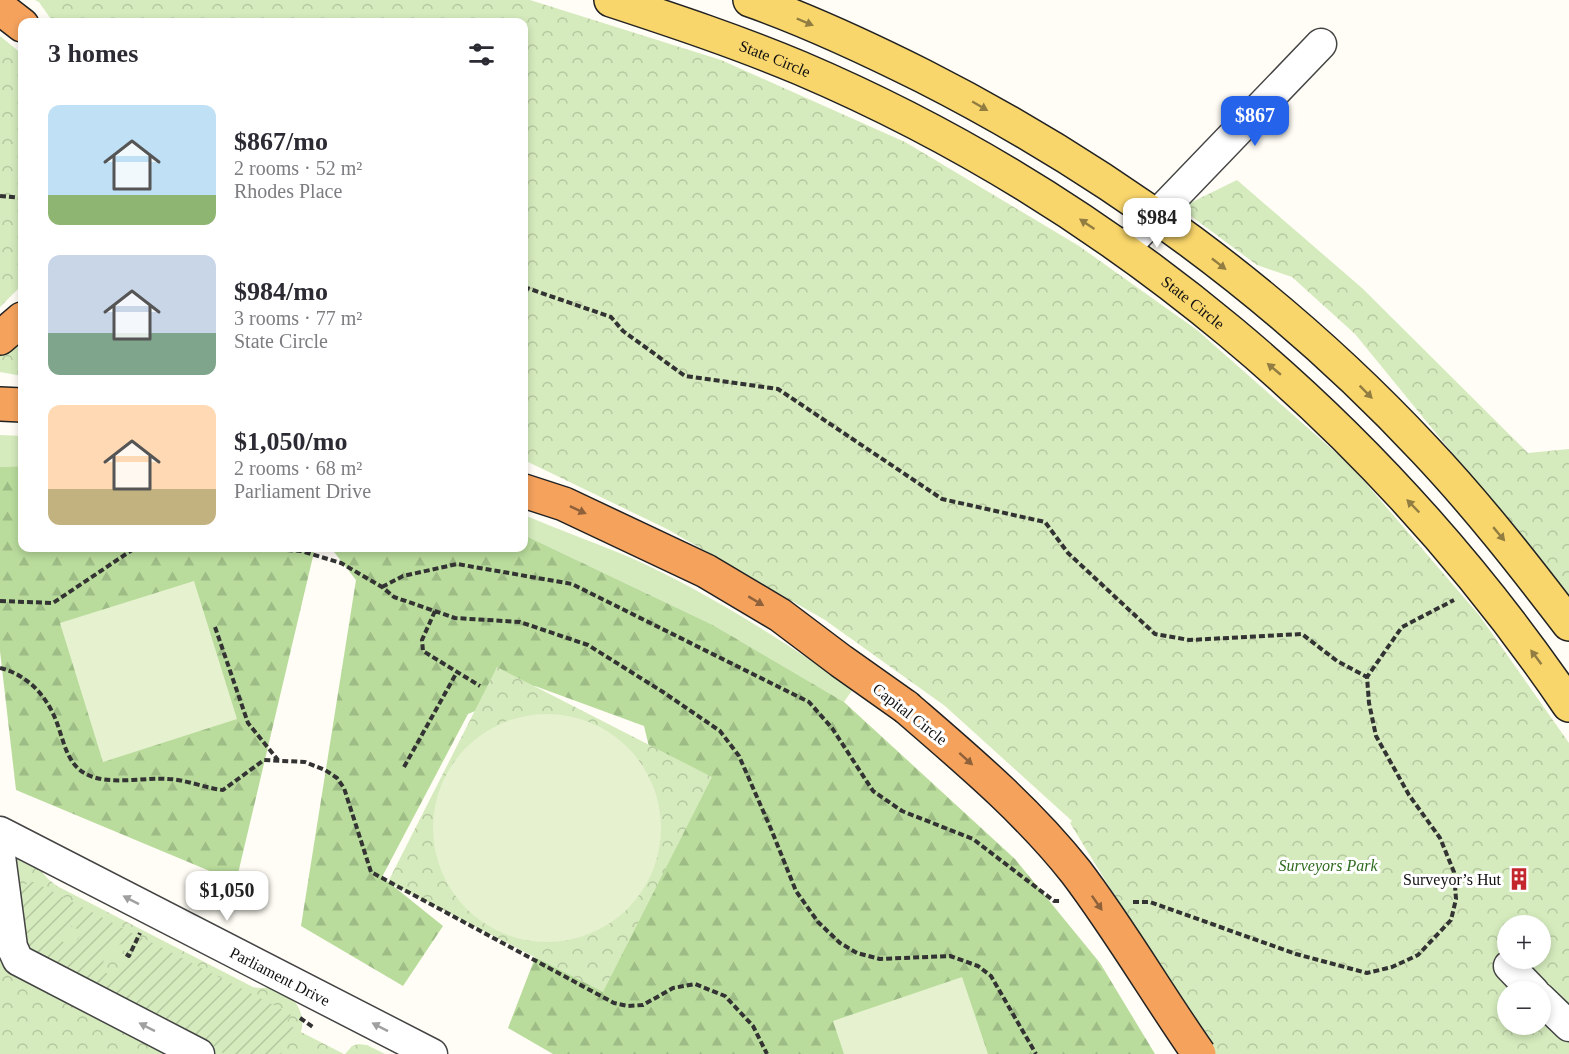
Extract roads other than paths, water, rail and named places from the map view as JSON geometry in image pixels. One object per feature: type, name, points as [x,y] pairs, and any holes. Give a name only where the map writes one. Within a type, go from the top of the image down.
[{"type":"highway","points":[[0,8],[18,23]]},
{"type":"highway","points":[[0,338],[18,322]]},
{"type":"highway","points":[[0,404],[18,405]]},
{"type":"highway","name":"Capital Circle","points":[[528,492],[564,504],[706,571],[780,615],[906,707],[1023,813],[1076,872],[1199,1054]]},
{"type":"main road","name":"State Circle","points":[[611,0],[701,30],[801,69],[902,116],[1001,170],[1124,249],[1222,324],[1286,378],[1348,438],[1424,518],[1497,605],[1569,705]]},
{"type":"main road","points":[[750,0],[874,52],[976,103],[1074,161],[1156,216],[1258,294],[1352,377],[1424,449],[1500,535],[1569,624]]},
{"type":"street","points":[[1124,249],[1321,44]]},
{"type":"street","name":"Parliament Drive","points":[[0,832],[432,1054]]},
{"type":"street","points":[[0,856],[12,948],[18,960],[199,1054]]},
{"type":"street","points":[[1512,969],[1523,981]]},
{"type":"street","points":[[1551,1009],[1569,1026]]},
{"type":"place","name":"Surveyor’s Hut","points":[[1519,879]]},
{"type":"park label","name":"Surveyors Park","points":[[1328,865]]}]
